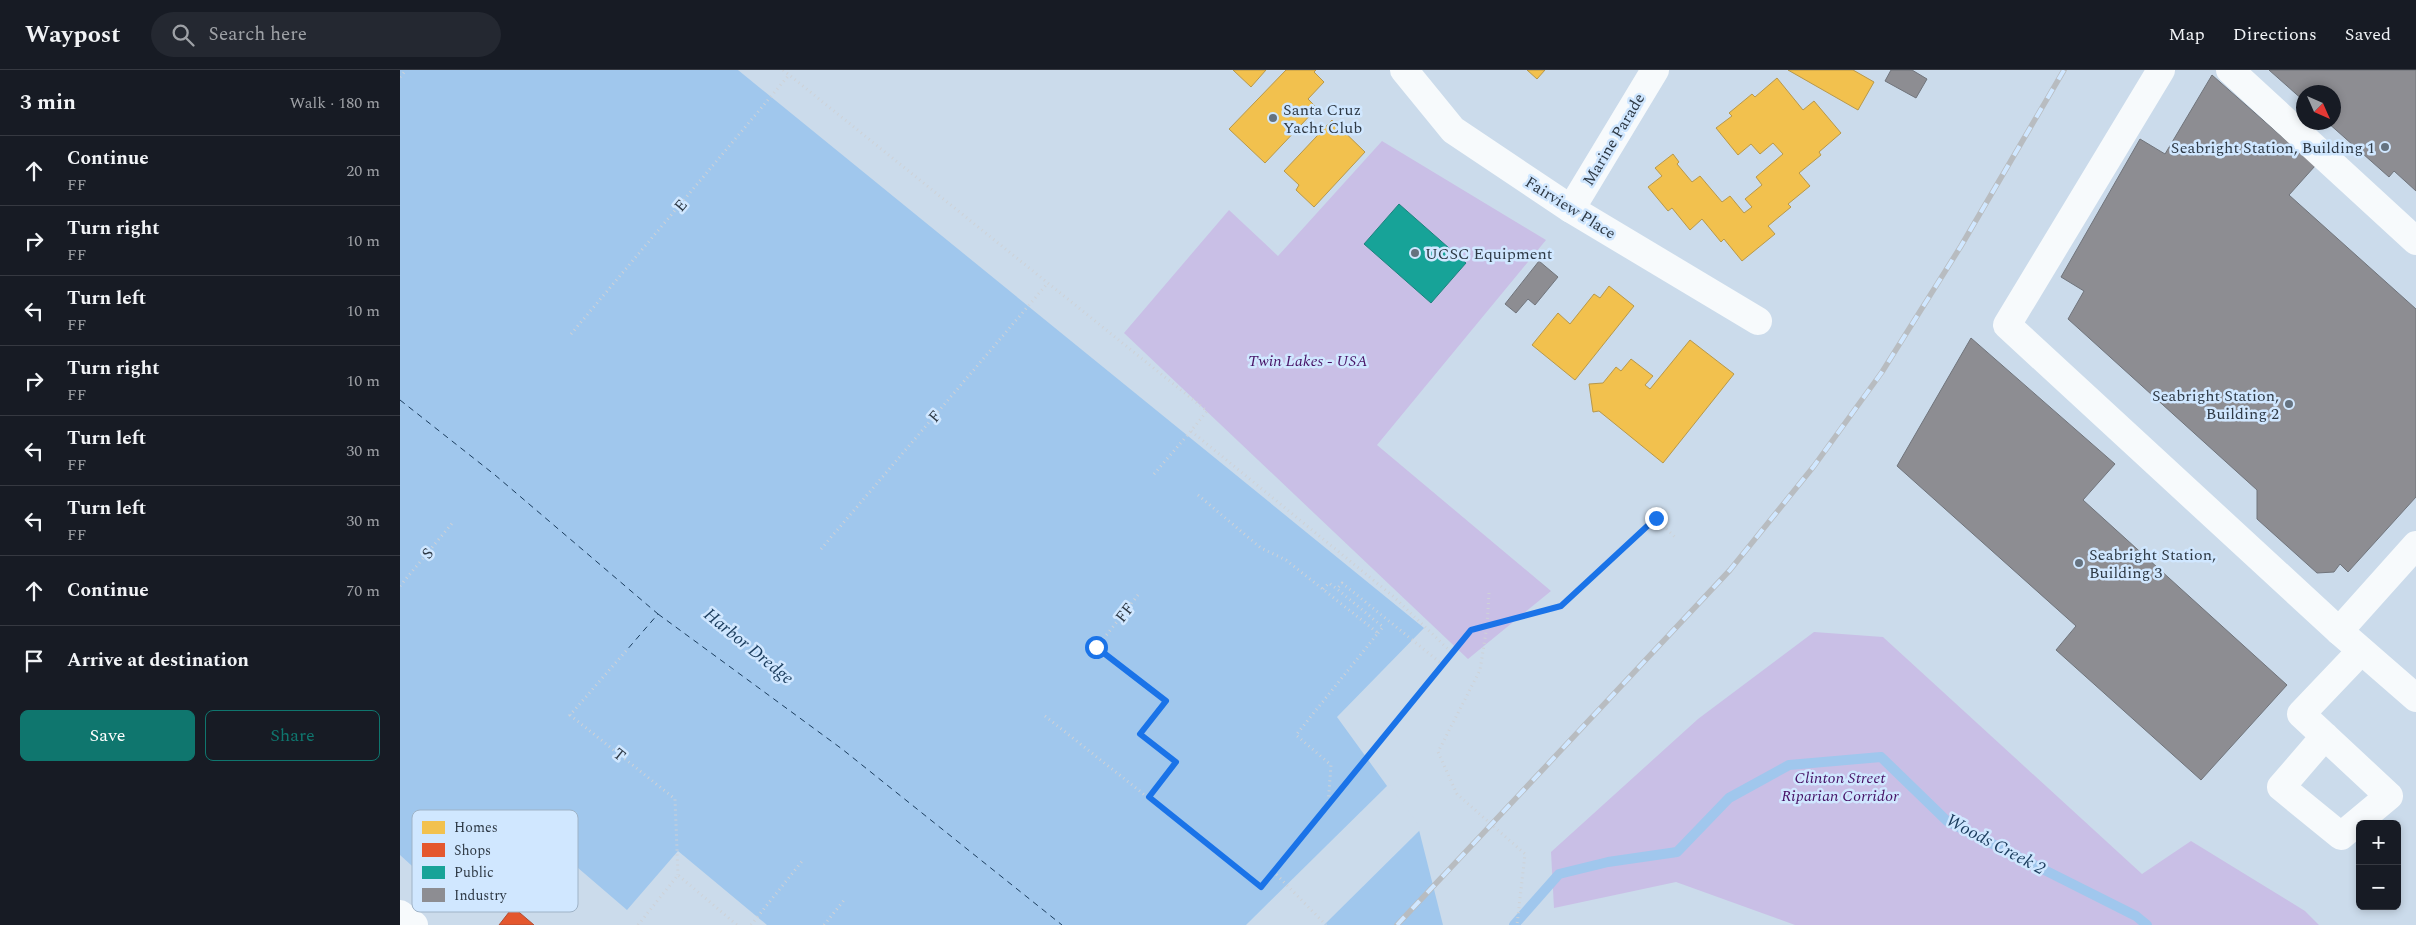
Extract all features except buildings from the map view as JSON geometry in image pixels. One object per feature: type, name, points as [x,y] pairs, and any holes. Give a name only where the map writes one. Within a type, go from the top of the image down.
[{"type":"street","name":"Fairview Place","points":[[1404,70],[1453,130],[1571,209],[1758,321]]},
{"type":"street","name":"Marine Parade","points":[[1571,209],[1655,70]]},
{"type":"street","points":[[2161,70],[2007,325],[2339,631],[2416,698]]},
{"type":"street","points":[[2230,70],[2416,241]]},
{"type":"street","points":[[2339,631],[2416,545]]},
{"type":"street","points":[[2324,736],[2301,714],[2361,651]]},
{"type":"street","points":[[400,914],[414,925]]},
{"type":"path","points":[[400,77],[406,70]]},
{"type":"path","points":[[782,70],[1207,412],[1154,474]]},
{"type":"path","name":"E","points":[[571,334],[789,75]]},
{"type":"path","name":"F","points":[[821,549],[1047,284]]},
{"type":"path","points":[[1191,432],[1394,596],[1451,652]]},
{"type":"path","points":[[1198,495],[1261,548],[1286,560],[1378,633]]},
{"type":"path","points":[[1046,716],[1261,887],[1451,652],[1471,630],[1561,606],[1656,518],[1676,538]]},
{"type":"path","name":"S","points":[[400,586],[454,521]]},
{"type":"path","points":[[1337,588],[1342,582],[1442,664]]},
{"type":"path","points":[[1323,589],[1329,583],[1337,588],[1383,627],[1296,735],[1331,765],[1328,806]]},
{"type":"path","points":[[1488,594],[1487,626],[1480,670],[1438,752],[1457,794],[1525,854],[1517,925]]},
{"type":"path","name":"FF","points":[[1138,595],[1096,647],[1166,701],[1140,734],[1176,762],[1149,797]]},
{"type":"path","name":"T","points":[[626,651],[570,715],[675,799],[678,875]]},
{"type":"path","points":[[751,925],[803,860]]},
{"type":"path","points":[[1274,872],[1326,925]]},
{"type":"path","points":[[638,925],[678,875],[738,925]]},
{"type":"path","points":[[824,925],[846,898]]},
{"type":"green space","name":"Twin Lakes - USA","points":[[1382,141],[1546,240],[1377,445],[1551,591],[1468,659],[1124,333],[1229,210],[1278,256]]},
{"type":"green space","name":"Clinton Street Riparian Corridor","points":[[1814,632],[1883,637],[2142,874],[2191,841],[2305,911],[2319,925],[1795,925],[1676,882],[1554,908],[1551,852],[1698,719]]},
{"type":"water","name":"Harbor Dredge","points":[[400,70],[738,70],[1424,628],[1337,717],[1419,830],[1443,925],[767,925],[678,851],[627,910],[578,868],[578,810],[412,810],[412,866],[400,855]]},
{"type":"pier","points":[[1389,784],[1421,829],[1324,925],[1246,925]]},
{"type":"waterway","name":"Woods Creek 2","points":[[1514,925],[1559,874],[1608,862],[1677,852],[1729,798],[1789,765],[1881,757],[1947,821],[2136,916],[2147,925]]},
{"type":"ferry route","points":[[400,400],[495,475],[658,614],[626,651]]},
{"type":"ferry route","points":[[658,614],[842,749],[1062,925]]},
{"type":"railway","points":[[1397,925],[1730,570],[1814,466],[1882,372],[1961,246],[2064,70]]},
{"type":"place","name":"Santa Cruz Yacht Club","points":[[1273,118]]},
{"type":"place","name":"Seabright Station, Building 1","points":[[2385,147]]},
{"type":"place","name":"UCSC Equipment","points":[[1415,253]]},
{"type":"place","name":"Seabright Station, Building 2","points":[[2289,404]]},
{"type":"place","name":"Seabright Station, Building 3","points":[[2079,563]]},
{"type":"route","points":[[1096,647],[1166,701],[1140,734],[1176,762],[1149,797],[1261,887],[1451,652],[1471,630],[1561,606],[1656,518]]}]
